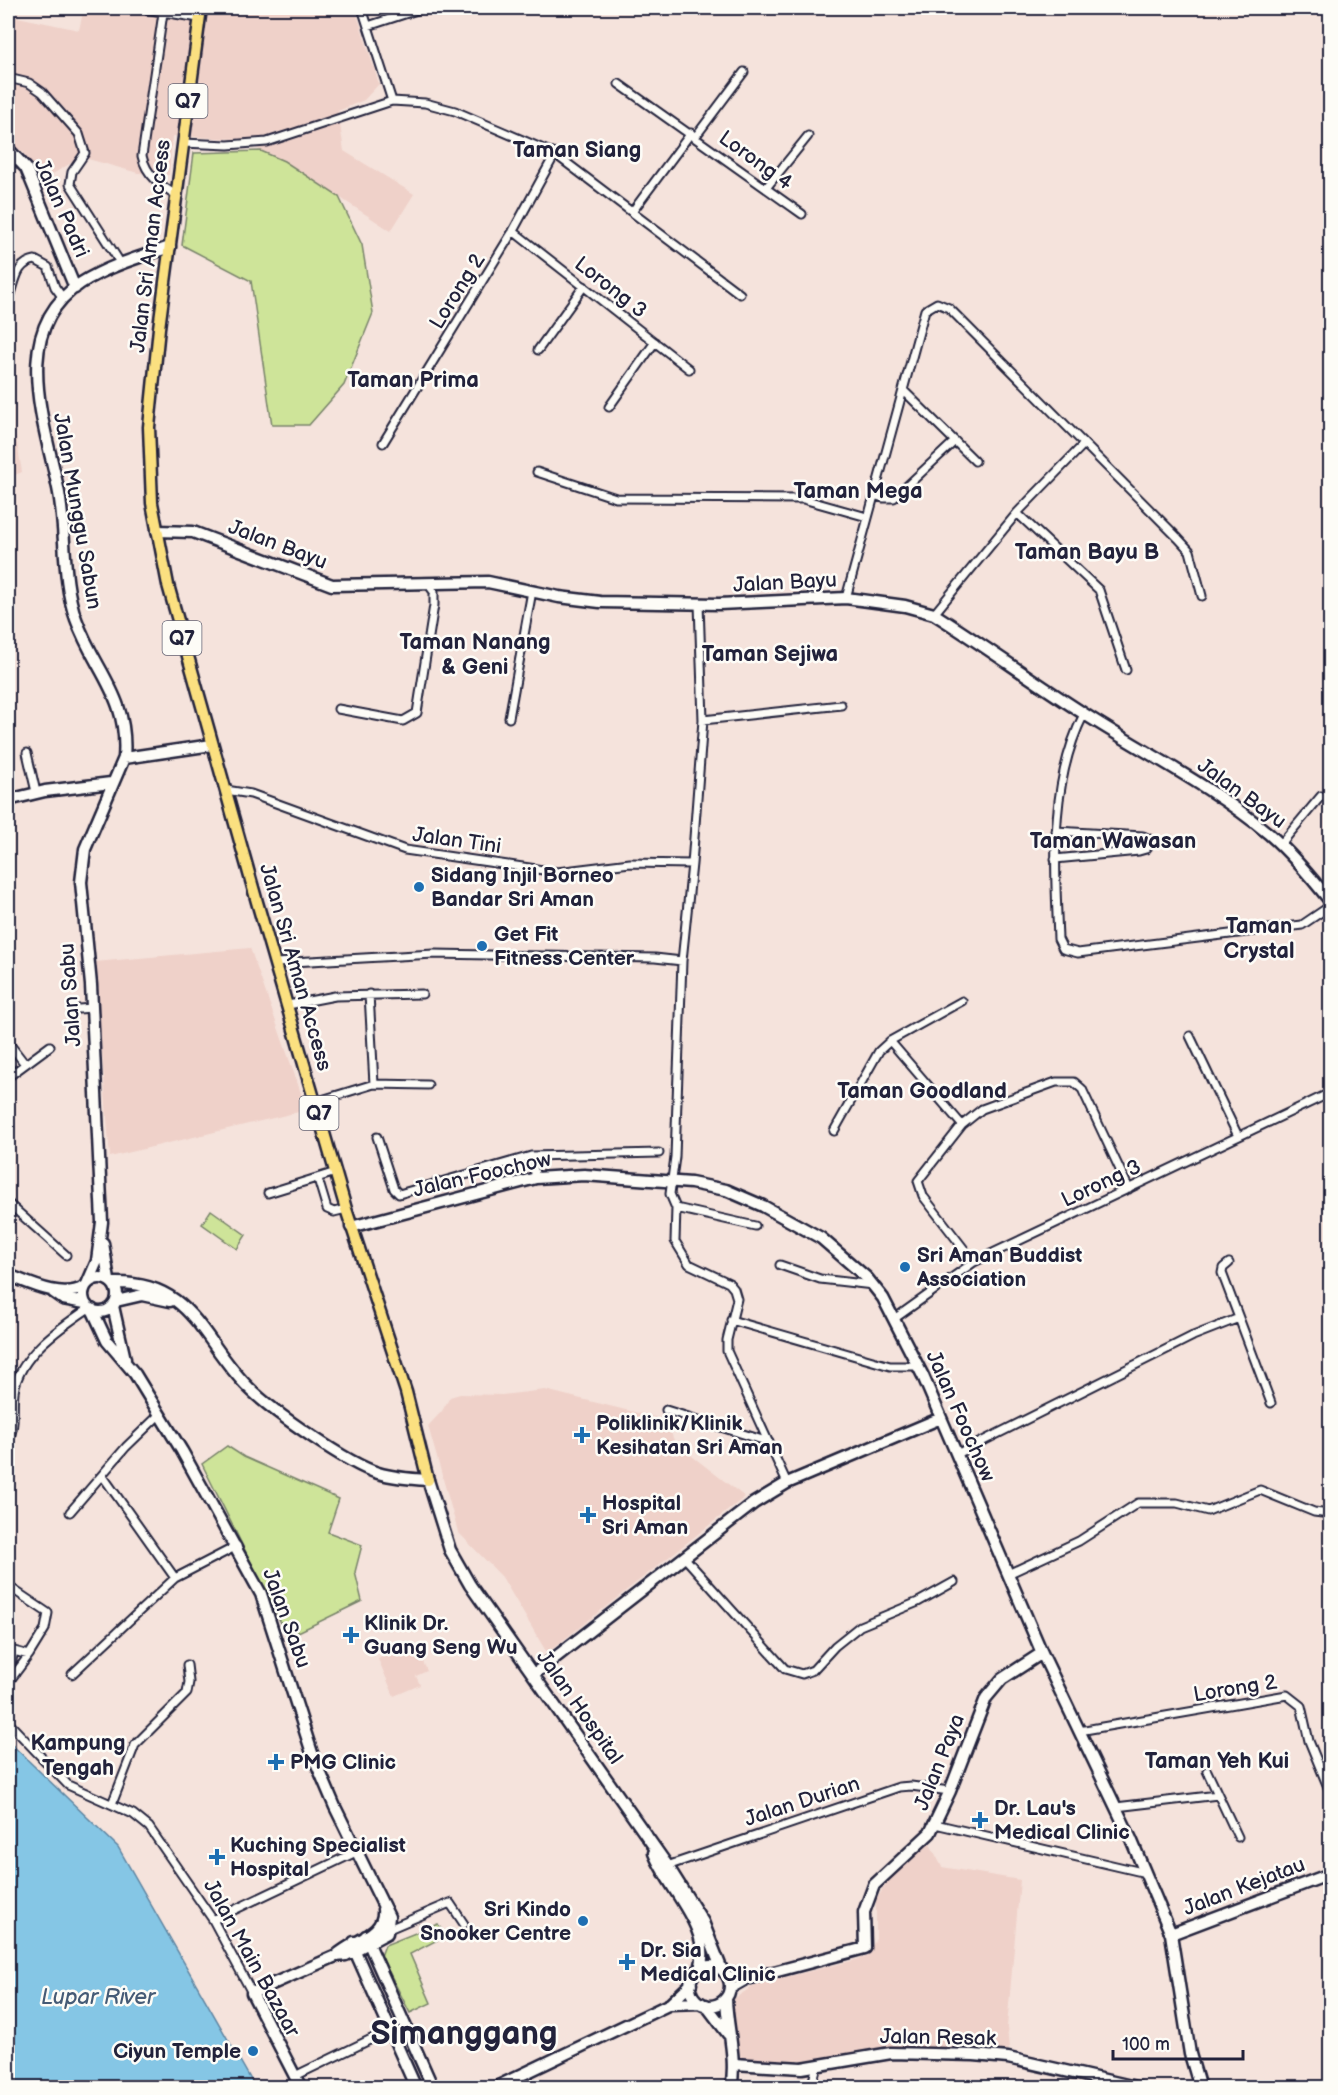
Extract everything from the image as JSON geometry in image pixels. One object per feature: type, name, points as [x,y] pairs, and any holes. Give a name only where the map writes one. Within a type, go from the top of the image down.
[{"type":"main road","name":"Jalan Sri Aman Access","points":[[200,13],[149,427],[149,470],[157,531],[168,585],[212,745],[351,1227],[406,1392],[428,1480]]},
{"type":"street","points":[[139,8],[163,13],[200,13]]},
{"type":"street","points":[[362,8],[392,101]]},
{"type":"street","points":[[368,26],[423,8]]},
{"type":"street","points":[[163,13],[142,156],[144,165],[158,183],[178,196]]},
{"type":"street","points":[[693,135],[744,72]]},
{"type":"street","points":[[8,78],[36,87],[79,134],[85,153],[72,172],[70,184],[121,264]]},
{"type":"street","name":"Lorong 4","points":[[619,84],[802,214]]},
{"type":"street","points":[[183,143],[228,145],[267,142],[392,101],[425,103],[454,111],[555,154],[740,294]]},
{"type":"street","name":"Lorong 4","points":[[632,212],[693,135]]},
{"type":"street","points":[[766,188],[808,136]]},
{"type":"street","name":"Jalan Padri","points":[[8,149],[26,168],[75,288]]},
{"type":"street","name":"Lorong 2","points":[[382,443],[513,231],[555,154]]},
{"type":"street","name":"Lorong 3","points":[[513,231],[689,369]]},
{"type":"street","name":"Jalan Munggu Sabun","points":[[124,758],[126,734],[117,699],[75,616],[58,488],[37,395],[39,349],[50,314],[75,288],[121,264],[170,247]]},
{"type":"street","points":[[11,294],[23,264],[35,260],[48,267],[55,287],[63,298]]},
{"type":"street","points":[[538,350],[584,286]]},
{"type":"street","points":[[846,598],[925,310],[937,303],[949,308],[1190,551],[1202,596]]},
{"type":"street","points":[[609,407],[655,342]]},
{"type":"street","points":[[904,391],[975,461]]},
{"type":"street","points":[[874,495],[894,498],[955,441]]},
{"type":"street","points":[[934,614],[1017,513],[1084,444]]},
{"type":"street","points":[[537,472],[616,498],[803,499],[867,517]]},
{"type":"street","points":[[1017,513],[1099,590],[1126,670]]},
{"type":"street","name":"Jalan Bayu","points":[[157,531],[193,532],[332,585],[488,582],[584,601],[699,604],[783,603],[846,598],[934,614],[1084,714],[1194,780],[1242,813],[1303,867],[1330,901]]},
{"type":"street","points":[[338,709],[403,721],[417,713],[434,605],[434,592],[428,584]]},
{"type":"street","points":[[509,718],[532,591]]},
{"type":"street","points":[[699,604],[703,720],[692,864],[681,961],[675,1157],[671,1187],[675,1240],[689,1264],[729,1283],[734,1289],[737,1299],[731,1320],[727,1352],[787,1483]]},
{"type":"street","points":[[703,720],[841,705]]},
{"type":"street","points":[[1084,714],[1071,741],[1056,831],[1058,939],[1063,949],[1073,953],[1302,925],[1330,906]]},
{"type":"street","points":[[124,758],[212,745]]},
{"type":"street","points":[[27,753],[36,792]]},
{"type":"street","name":"Jalan Sabu","points":[[102,1237],[92,1008],[82,898],[82,870],[85,849],[111,783],[124,758]]},
{"type":"street","points":[[8,800],[36,792],[111,783]]},
{"type":"street","name":"Jalan Tini","points":[[226,790],[251,794],[405,850],[557,872],[630,863],[692,864]]},
{"type":"street","points":[[1280,845],[1321,796]]},
{"type":"street","points":[[1055,859],[1144,850],[1150,844],[1147,837],[1143,836],[1056,831]]},
{"type":"street","points":[[275,963],[434,954],[634,957],[681,961]]},
{"type":"street","points":[[369,994],[374,1084]]},
{"type":"street","points":[[288,1005],[334,996],[422,994]]},
{"type":"street","points":[[834,1131],[879,1052],[890,1041],[962,1001]]},
{"type":"street","points":[[79,1009],[92,1008]]},
{"type":"street","points":[[1190,1036],[1238,1137]]},
{"type":"street","points":[[890,1041],[962,1125]]},
{"type":"street","points":[[8,1042],[25,1064]]},
{"type":"street","points":[[8,1077],[50,1046]]},
{"type":"street","points":[[974,1262],[918,1187],[922,1173],[962,1125],[982,1109],[1056,1082],[1074,1082],[1082,1089],[1129,1188]]},
{"type":"street","points":[[315,1102],[374,1084],[428,1085]]},
{"type":"street","name":"Lorong 3","points":[[894,1319],[974,1262],[1330,1093]]},
{"type":"street","points":[[377,1137],[394,1189],[399,1194],[531,1156],[659,1153]]},
{"type":"street","points":[[531,1156],[536,1178]]},
{"type":"street","points":[[268,1192],[336,1172]]},
{"type":"street","name":"Jalan Foochow","points":[[351,1227],[536,1178],[584,1175],[671,1187],[714,1187],[763,1206],[827,1242],[873,1286],[894,1319],[912,1366],[941,1418],[1042,1653],[1146,1873],[1171,1934],[1190,2054],[1200,2088]]},
{"type":"street","points":[[318,1179],[327,1209],[334,1212],[346,1209]]},
{"type":"street","points":[[8,1203],[66,1256]]},
{"type":"street","points":[[674,1206],[755,1226]]},
{"type":"street","points":[[102,1237],[110,1281],[117,1292],[114,1304],[125,1359]]},
{"type":"street","points":[[102,1237],[94,1270],[86,1286],[89,1307],[107,1341],[125,1359]]},
{"type":"street","points":[[1229,1263],[1221,1273],[1271,1403]]},
{"type":"street","points":[[780,1265],[820,1280],[873,1286]]},
{"type":"street","points":[[8,1275],[48,1289],[63,1299],[103,1311],[114,1304],[150,1295],[184,1307]]},
{"type":"street","points":[[48,1289],[75,1291],[99,1278],[154,1287],[184,1307],[212,1340],[230,1368],[274,1410],[376,1473],[395,1478],[428,1480]]},
{"type":"street","points":[[8,1442],[11,1434],[15,1387],[26,1362],[64,1325],[89,1307]]},
{"type":"street","points":[[957,1454],[1193,1336],[1239,1318]]},
{"type":"street","points":[[731,1320],[898,1367],[912,1366]]},
{"type":"street","name":"Jalan Sabu","points":[[125,1359],[237,1546],[271,1617],[309,1744],[356,1852],[389,1917],[385,1927]]},
{"type":"street","points":[[666,1410],[770,1442]]},
{"type":"street","points":[[70,1512],[159,1415]]},
{"type":"street","points":[[534,1674],[726,1522],[787,1483],[941,1418]]},
{"type":"street","points":[[102,1475],[175,1578]]},
{"type":"street","name":"Jalan Hospital","points":[[428,1480],[450,1550],[458,1565],[664,1867],[699,1936],[703,1951],[700,1969]]},
{"type":"street","points":[[1008,1574],[1079,1541],[1144,1501],[1177,1503],[1208,1511],[1260,1490],[1314,1512],[1330,1514]]},
{"type":"street","points":[[72,1674],[148,1600],[175,1578],[237,1546]]},
{"type":"street","points":[[684,1557],[785,1669],[796,1673],[813,1670],[835,1646],[867,1622],[918,1602],[954,1582]]},
{"type":"street","points":[[8,1586],[48,1613],[45,1629],[8,1683]]},
{"type":"street","points":[[8,1677],[14,1651],[29,1655]]},
{"type":"street","name":"Jalan Paya","points":[[751,1978],[865,1948],[864,1912],[874,1885],[930,1833],[950,1791],[986,1698],[1002,1679],[1042,1653]]},
{"type":"street","points":[[112,1804],[135,1745],[187,1693],[189,1682],[187,1665]]},
{"type":"street","name":"Lorong 2","points":[[1080,1731],[1279,1694],[1287,1695],[1295,1698],[1301,1706],[1309,1741],[1330,1792]]},
{"type":"street","name":"Jalan Main Bazaar","points":[[8,1722],[68,1785],[133,1814],[149,1827],[213,1920],[301,2088]]},
{"type":"street","points":[[1206,1771],[1238,1837]]},
{"type":"street","name":"Jalan Durian","points":[[664,1867],[899,1787],[950,1791]]},
{"type":"street","points":[[1116,1808],[1218,1795]]},
{"type":"street","points":[[935,1824],[1146,1873]]},
{"type":"street","points":[[213,1920],[356,1852]]},
{"type":"street","name":"Jalan Hospital","points":[[664,1867],[703,1922],[724,1973]]},
{"type":"street","name":"Jalan Kejatau","points":[[1171,1934],[1330,1874]]},
{"type":"street","points":[[252,1993],[336,1956],[385,1927],[450,1903],[464,1924]]},
{"type":"street","points":[[361,1943],[390,2030],[416,2088]]},
{"type":"street","points":[[361,1943],[433,2088]]},
{"type":"street","points":[[494,2088],[670,2004],[691,1984],[700,1969],[711,1966],[724,1973],[751,1978]]},
{"type":"street","points":[[724,1973],[728,1995],[728,2034],[734,2064],[731,2088]]},
{"type":"street","points":[[670,2004],[717,2005],[751,1978]]},
{"type":"street","points":[[691,1984],[693,1995],[728,2034]]},
{"type":"street","points":[[295,2076],[390,2030]]},
{"type":"street","name":"Jalan Resak","points":[[734,2064],[786,2068],[817,2066],[891,2053],[974,2055],[1008,2058],[1140,2088]]},
{"type":"street","points":[[811,2088],[817,2066]]},
{"type":"shaded area","points":[[84,8],[355,8],[379,84],[364,100],[338,111],[344,151],[414,194],[391,231],[284,161],[237,139],[172,136],[169,175],[138,173],[88,159],[71,163],[41,181],[23,152],[8,145],[8,15],[79,30]]},
{"type":"shaded area","points":[[8,436],[16,437],[22,472],[8,478]]},
{"type":"shaded area","points":[[250,948],[307,1110],[110,1157],[95,962]]},
{"type":"shaded area","name":"Hospital Sri Aman","points":[[545,1390],[666,1420],[675,1443],[745,1497],[547,1653],[502,1577],[458,1532],[428,1426],[442,1411],[450,1397],[460,1394],[502,1395]]},
{"type":"shaded area","points":[[415,1643],[427,1671],[416,1676],[420,1685],[394,1696],[378,1659]]},
{"type":"shaded area","points":[[929,1842],[942,1867],[1020,1880],[1007,2027],[1009,2049],[1001,2054],[906,2047],[803,2060],[740,2059],[732,2000],[755,1985],[867,1957],[876,1939],[876,1900],[893,1873]]},
{"type":"green space","points":[[261,151],[284,161],[339,197],[362,245],[373,313],[344,385],[309,425],[272,425],[251,281],[182,245],[194,153]]},
{"type":"green space","points":[[211,1210],[246,1235],[237,1249],[202,1224]]},
{"type":"green space","points":[[227,1446],[244,1457],[339,1499],[328,1532],[362,1545],[355,1572],[362,1601],[288,1637],[202,1464]]},
{"type":"green space","points":[[438,1924],[445,1936],[410,1954],[431,2003],[410,2013],[381,1956],[385,1945]]},
{"type":"water","name":"Lupar River","points":[[8,1741],[118,1847],[255,2087],[8,2087]]},
{"type":"place","name":"Sidang Injil Borneo Bandar Sri Aman","points":[[419,887]]},
{"type":"place","name":"Get Fit Fitness Center","points":[[482,946]]},
{"type":"place","name":"Sri Aman Buddist Association","points":[[905,1267]]},
{"type":"place","name":"Poliklinik/Klinik Kesihatan Sri Aman","points":[[582,1435]]},
{"type":"place","name":"Hospital Sri Aman","points":[[588,1515]]},
{"type":"place","name":"Klinik Dr. Guang Seng Wu","points":[[351,1635]]},
{"type":"place","name":"PMG Clinic","points":[[276,1762]]},
{"type":"place","name":"Dr. Lau's Medical Clinic","points":[[980,1820]]},
{"type":"place","name":"Kuching Specialist Hospital","points":[[217,1857]]},
{"type":"place","name":"Sri Kindo Snooker Centre","points":[[583,1921]]},
{"type":"place","name":"Dr. Sia Medical Clinic","points":[[627,1962]]},
{"type":"place","name":"Ciyun Temple","points":[[253,2051]]},
{"type":"district","name":"Taman Siang","points":[[577,149]]},
{"type":"district","name":"Taman Prima","points":[[413,379]]},
{"type":"district","name":"Taman Mega","points":[[858,490]]},
{"type":"district","name":"Taman Bayu B","points":[[1087,551]]},
{"type":"district","name":"Taman Sejiwa","points":[[770,653]]},
{"type":"district","name":"Taman Nanang & Geni","points":[[475,654]]},
{"type":"district","name":"Taman Wawasan","points":[[1113,840]]},
{"type":"district","name":"Taman Crystal","points":[[1259,938]]},
{"type":"district","name":"Taman Goodland","points":[[922,1090]]},
{"type":"district","name":"Kampung Tengah","points":[[78,1754]]},
{"type":"district","name":"Taman Yeh Kui","points":[[1217,1760]]},
{"type":"district","name":"Simanggang","points":[[464,2032]]}]
